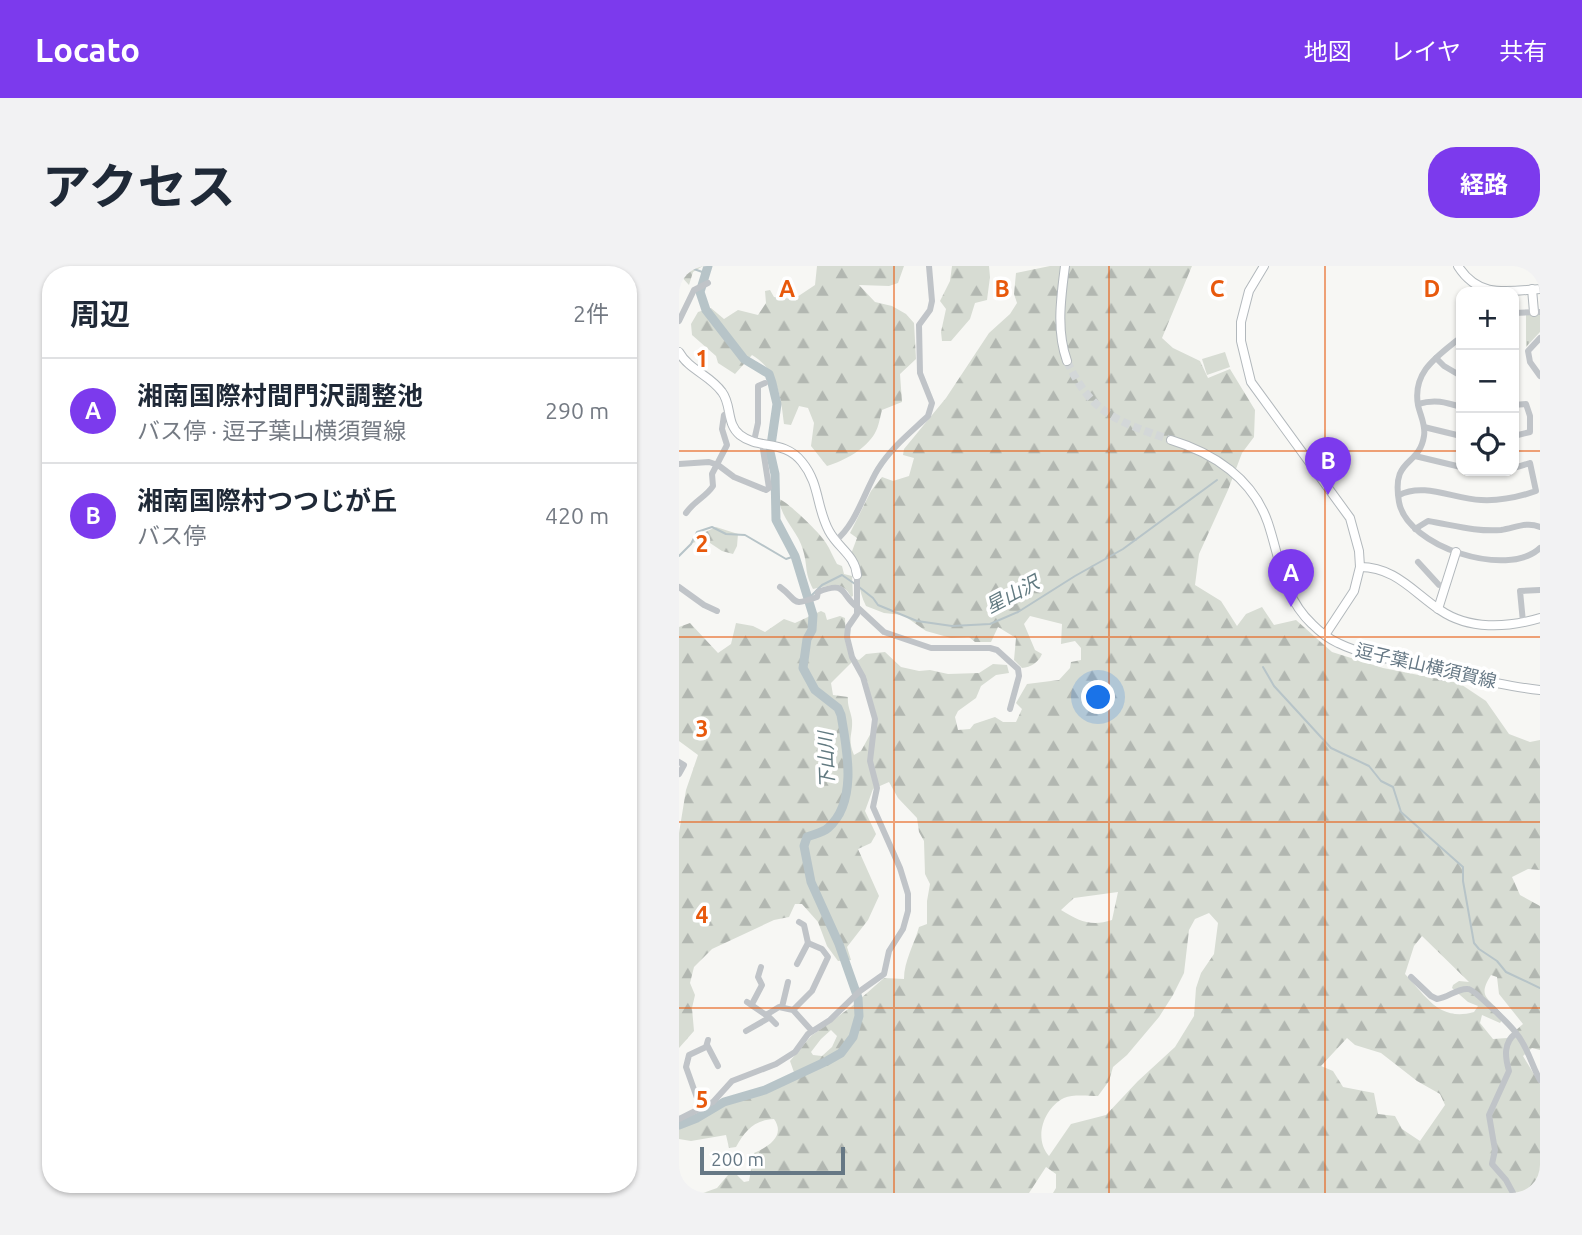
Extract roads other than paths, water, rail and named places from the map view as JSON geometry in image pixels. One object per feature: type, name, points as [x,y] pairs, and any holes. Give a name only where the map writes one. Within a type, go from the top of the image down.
[{"type":"street","points":[[835,541],[842,536],[861,505],[866,489],[888,454],[932,409],[931,398],[920,373],[919,325],[930,310],[932,301],[929,266]]},
{"type":"street","points":[[1065,266],[1061,335],[1067,361]]},
{"type":"street","points":[[1264,266],[1249,291],[1244,306],[1241,339],[1245,362],[1259,395],[1350,518],[1356,535],[1360,567],[1353,591],[1325,635]]},
{"type":"street","points":[[1458,266],[1479,288],[1491,291],[1536,289],[1537,312],[1519,313]]},
{"type":"street","points":[[679,320],[694,290],[708,283]]},
{"type":"street","points":[[1540,338],[1528,351],[1530,362],[1540,376]]},
{"type":"street","points":[[1456,342],[1428,364],[1420,377],[1418,404],[1425,427],[1423,442],[1398,478],[1403,514],[1415,529],[1432,541],[1456,552],[1503,560],[1519,559],[1540,548]]},
{"type":"street","points":[[679,352],[688,364],[723,392],[735,429],[743,437],[776,445],[794,454],[813,476],[822,516],[835,541],[852,558],[857,575],[857,614],[848,627],[847,638],[852,657],[863,677],[875,719],[870,761],[877,788],[873,807],[900,868],[908,903],[902,929],[889,951],[884,974],[860,991],[830,1020],[812,1031],[795,1052],[732,1081],[713,1102],[679,1119]]},
{"type":"street","points":[[1436,358],[1456,373]]},
{"type":"street","points":[[679,464],[717,464],[734,477],[767,490],[758,423],[758,386],[765,383]]},
{"type":"street","points":[[1418,404],[1431,400],[1456,406]]},
{"type":"street","points":[[1519,405],[1526,404],[1530,416],[1530,432],[1519,435]]},
{"type":"street","points":[[686,513],[694,501],[707,495],[713,486],[712,474],[727,445],[722,429],[724,415],[729,412]]},
{"type":"street","points":[[1425,427],[1456,435]]},
{"type":"street","name":"逗子葉山横須賀線","points":[[1171,440],[1196,447],[1213,457],[1232,470],[1245,484],[1265,516],[1290,595],[1300,611],[1325,635],[1367,654],[1540,690]]},
{"type":"street","points":[[1415,456],[1456,466]]},
{"type":"street","points":[[1399,495],[1416,489],[1482,500],[1514,497],[1536,491],[1530,463],[1519,466]]},
{"type":"street","points":[[1415,529],[1428,521],[1474,530],[1501,530],[1530,524],[1540,527]]},
{"type":"street","points":[[1438,609],[1456,552]]},
{"type":"street","points":[[1418,562],[1439,585],[1445,587]]},
{"type":"street","points":[[1360,567],[1386,571],[1401,579],[1438,609],[1461,621],[1505,625],[1540,618]]},
{"type":"street","points":[[679,587],[704,606],[717,611]]},
{"type":"street","points":[[781,587],[795,602],[810,600],[817,597],[818,592],[829,588],[838,588],[884,632],[931,648],[997,650],[1018,669],[1019,676],[1010,709]]},
{"type":"street","points":[[1523,622],[1520,591],[1540,590]]},
{"type":"street","points":[[679,762],[684,765],[679,774]]},
{"type":"street","points":[[797,964],[809,943],[804,925],[799,922]]},
{"type":"street","points":[[793,1010],[812,991],[828,957],[823,950],[809,943]]},
{"type":"street","points":[[761,967],[758,977],[762,985],[749,1003],[768,1015],[776,1024]]},
{"type":"street","points":[[1411,977],[1437,999],[1468,989],[1475,990],[1528,1049],[1531,1064],[1540,1080]]},
{"type":"street","points":[[782,1007],[788,982]]},
{"type":"street","points":[[746,1031],[782,1007],[793,1010],[812,1031]]},
{"type":"street","points":[[1513,1193],[1492,1164],[1495,1150],[1489,1115],[1509,1071],[1505,1056],[1511,1037],[1516,1033]]},
{"type":"street","points":[[701,1109],[686,1063],[689,1055],[708,1042],[718,1066]]},
{"type":"waterway","name":"下山川","points":[[679,1125],[724,1102],[765,1090],[841,1053],[853,1037],[859,1016],[858,998],[839,944],[811,882],[804,846],[807,837],[828,828],[844,804],[848,774],[841,715],[838,708],[815,690],[803,668],[813,615],[795,556],[776,520],[775,474],[770,452],[777,404],[772,383],[769,374],[744,359],[706,310],[700,292],[708,266]]},
{"type":"waterway","points":[[679,268],[705,273]]},
{"type":"waterway","name":"星山沢","points":[[859,587],[878,605],[917,621],[952,626],[990,624],[1018,612],[1123,549],[1217,480]]},
{"type":"waterway","points":[[679,556],[691,544],[697,532],[712,527],[726,534],[745,535],[786,559],[795,556]]},
{"type":"waterway","name":"星山沢","points":[[809,598],[822,585],[842,575],[855,584]]},
{"type":"waterway","points":[[1263,667],[1274,686],[1331,748],[1369,766],[1381,781],[1393,787],[1401,812],[1463,867],[1474,943],[1497,961],[1506,972],[1540,988]]},
{"type":"tunnel","points":[[1067,361],[1076,379],[1097,405],[1136,428],[1171,440]]},
{"type":"place","name":"湘南国際村つつじが丘","points":[[1328,495]]},
{"type":"place","name":"湘南国際村間門沢調整池","points":[[1291,607]]}]
